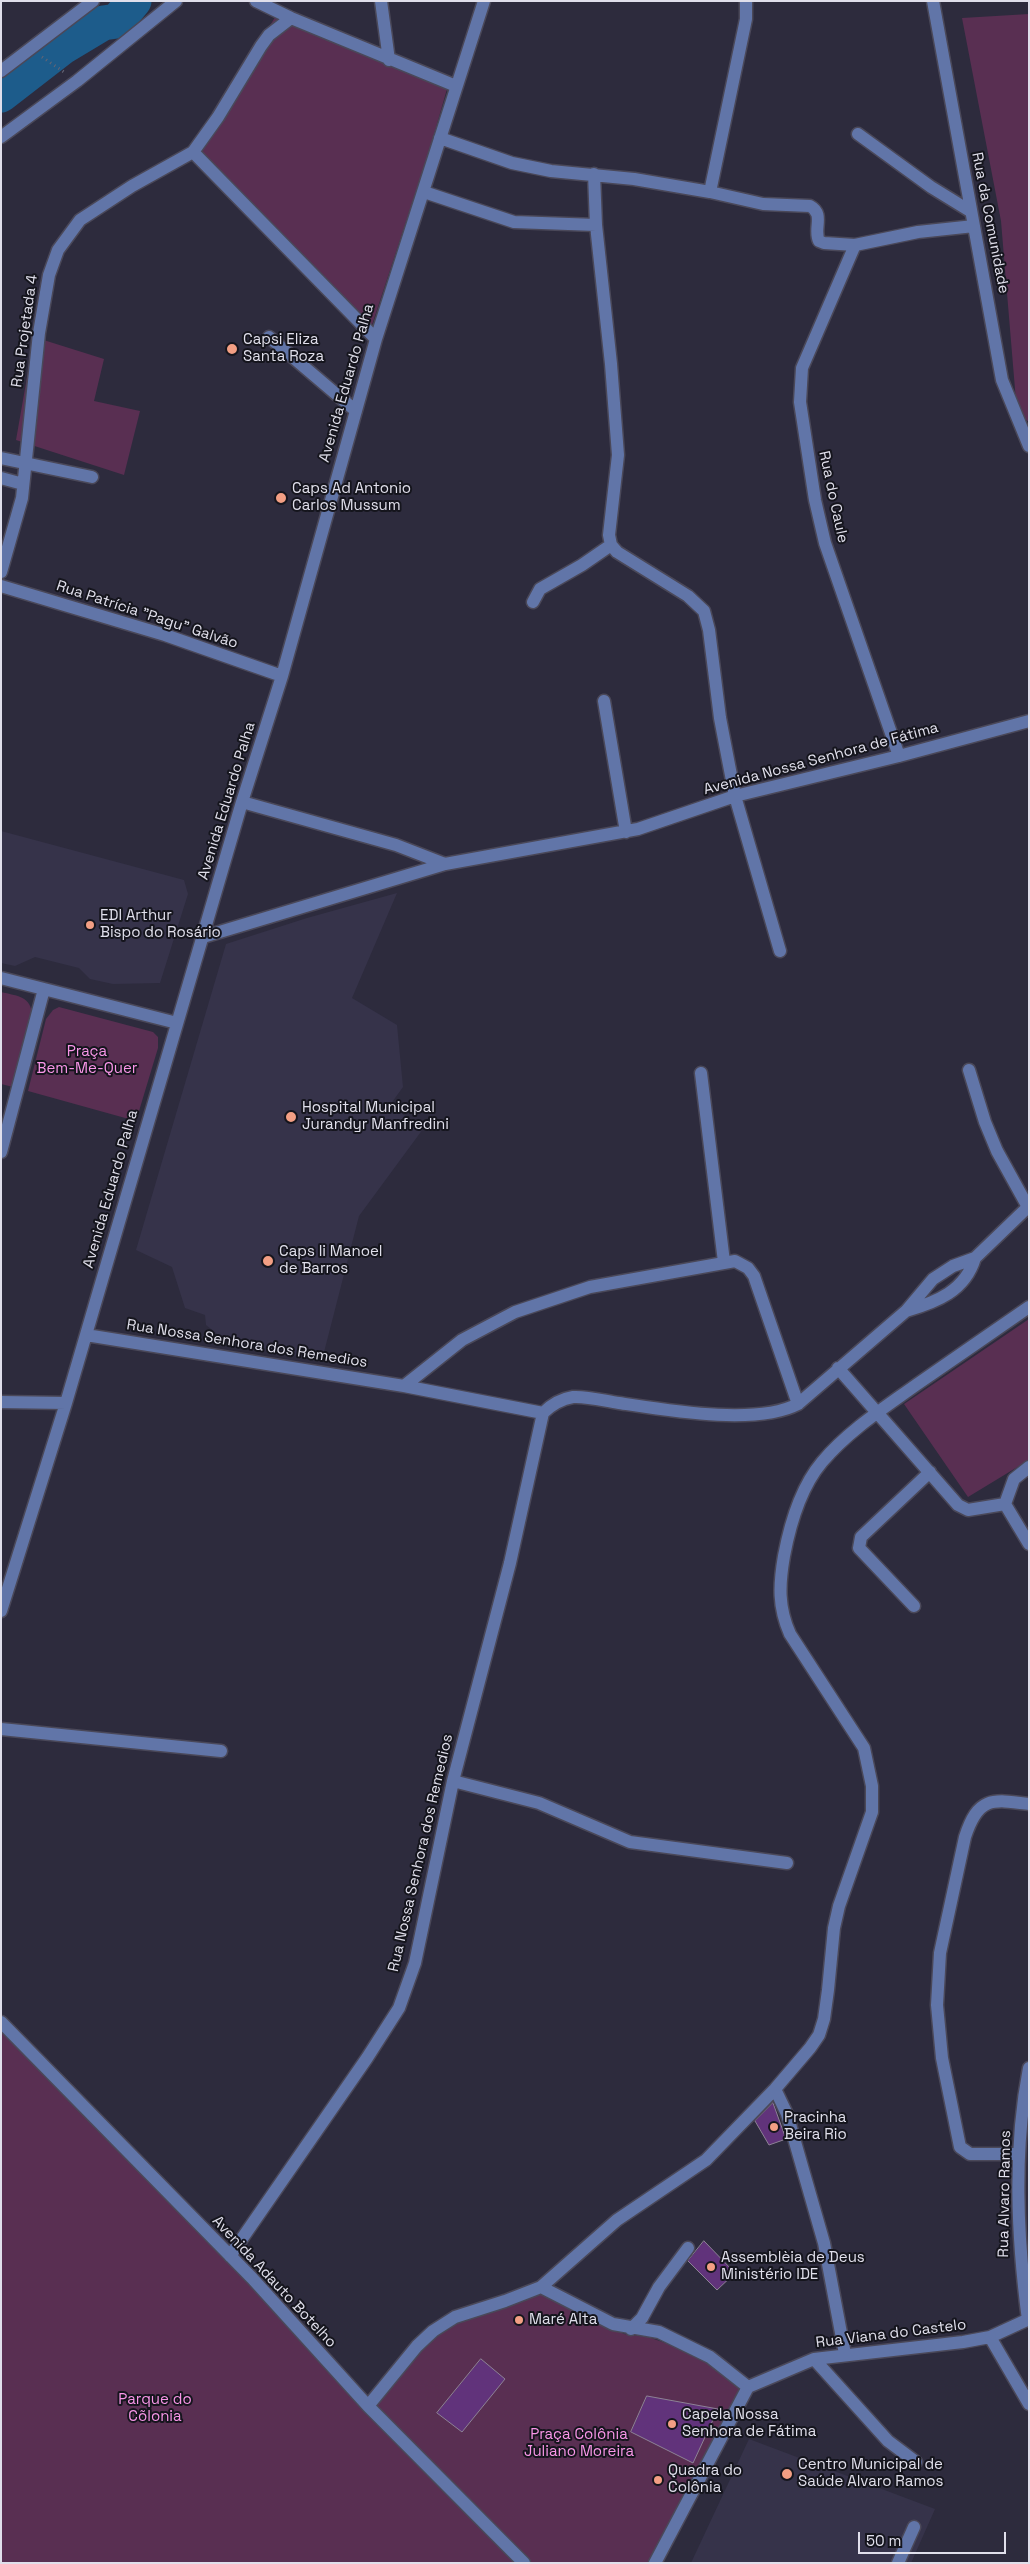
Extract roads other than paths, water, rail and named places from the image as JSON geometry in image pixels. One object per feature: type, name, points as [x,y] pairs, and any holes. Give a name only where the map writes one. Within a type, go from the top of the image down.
[{"type":"street","points":[[1,71],[93,1]]},
{"type":"street","points":[[1,137],[77,80],[176,1]]},
{"type":"street","points":[[256,1],[389,60],[456,86]]},
{"type":"street","points":[[381,1],[389,60]]},
{"type":"street","name":"Avenida Eduardo Palha","points":[[1,1610],[66,1403],[242,802],[282,676],[376,339],[484,1]]},
{"type":"street","points":[[710,192],[746,19],[746,1]]},
{"type":"street","name":"Rua da Comunidade","points":[[933,1],[1002,380],[1029,446]]},
{"type":"street","name":"Rua Projetada 4","points":[[1,572],[15,526],[23,484],[39,334],[49,275],[58,250],[80,220],[132,186],[193,152],[218,117],[261,46],[270,35],[291,18]]},
{"type":"street","points":[[858,134],[930,187],[970,212]]},
{"type":"street","points":[[440,138],[512,163],[550,171],[594,174],[710,192],[763,204],[810,206],[815,209],[818,215],[816,236],[819,242],[855,244],[918,232],[974,226]]},
{"type":"street","points":[[193,152],[376,339]]},
{"type":"street","points":[[594,174],[596,225],[611,364],[618,454],[609,526],[611,544],[617,552],[688,596],[704,611],[709,630],[720,718],[735,796],[780,952]]},
{"type":"street","points":[[424,192],[514,222],[596,225]]},
{"type":"street","name":"Rua do Caule","points":[[855,244],[802,368],[800,402],[815,500],[825,543],[899,756]]},
{"type":"street","points":[[269,337],[356,411]]},
{"type":"street","points":[[1,458],[92,477]]},
{"type":"street","points":[[1,478],[23,484]]},
{"type":"street","points":[[533,602],[540,589],[582,565],[611,544]]},
{"type":"street","name":"Rua Patrícia \"Pagu\" Galvão","points":[[1,586],[165,635],[282,676]]},
{"type":"street","points":[[604,701],[626,832]]},
{"type":"street","name":"Avenida Nossa Senhora de Fátima","points":[[203,937],[445,864],[626,832],[735,796],[899,756],[1029,721]]},
{"type":"street","points":[[242,802],[396,845],[445,864]]},
{"type":"street","points":[[1,978],[177,1023]]},
{"type":"street","points":[[1,1152],[44,989]]},
{"type":"street","points":[[906,1311],[937,1301],[962,1284],[970,1274],[976,1258],[1028,1206],[997,1151],[985,1122],[969,1070]]},
{"type":"street","points":[[701,1073],[724,1262]]},
{"type":"street","points":[[543,1413],[552,1404],[575,1397],[678,1412],[724,1414],[774,1412],[798,1404],[906,1311],[933,1279],[954,1266],[976,1258]]},
{"type":"street","points":[[404,1386],[462,1340],[515,1312],[590,1287],[724,1262],[736,1262],[743,1264],[754,1276],[798,1404]]},
{"type":"street","points":[[368,2406],[417,2346],[433,2330],[455,2317],[541,2287],[617,2220],[706,2160],[775,2090],[810,2048],[818,2035],[824,2018],[836,1921],[872,1812],[872,1786],[864,1748],[790,1634],[783,1620],[779,1604],[780,1578],[787,1540],[800,1498],[822,1461],[877,1412],[1029,1307]]},
{"type":"street","name":"Rua Nossa Senhora dos Remedios","points":[[86,1334],[404,1386],[543,1413],[510,1563],[453,1781],[415,1963],[399,2008],[367,2058],[230,2256]]},
{"type":"street","points":[[838,1368],[964,1509],[996,1507],[1005,1504]]},
{"type":"street","points":[[1,1402],[66,1403]]},
{"type":"street","points":[[1005,1504],[1014,1479],[1029,1467]]},
{"type":"street","points":[[914,1606],[860,1548],[858,1542],[930,1472]]},
{"type":"street","points":[[1005,1504],[1029,1544]]},
{"type":"street","points":[[1,1729],[221,1751]]},
{"type":"street","points":[[453,1781],[539,1803],[630,1842],[787,1863]]},
{"type":"street","points":[[1019,2154],[970,2154],[960,2147],[942,2058],[937,2006],[940,1953],[965,1837],[971,1820],[976,1811],[985,1804],[1001,1801],[1029,1804]]},
{"type":"street","name":"Avenida Adauto Botelho","points":[[1,2022],[230,2256],[368,2406],[524,2563]]},
{"type":"street","name":"Rua Alvaro Ramos","points":[[1028,2319],[1019,2254],[1019,2154],[1029,2068]]},
{"type":"street","points":[[775,2090],[787,2114],[824,2243],[845,2354]]},
{"type":"street","points":[[631,2329],[642,2318],[658,2287],[688,2248]]},
{"type":"street","points":[[541,2287],[614,2324],[631,2329],[646,2328],[659,2332],[710,2357],[748,2387],[655,2563]]},
{"type":"street","name":"Rua Viana do Castelo","points":[[748,2387],[814,2359],[963,2342],[990,2336],[1028,2319]]},
{"type":"street","points":[[990,2336],[1029,2404]]},
{"type":"street","points":[[814,2359],[888,2441],[916,2462]]},
{"type":"street","points":[[898,2563],[914,2527]]},
{"type":"waterway","points":[[1,95],[63,47],[103,23],[117,21],[134,1]]},
{"type":"place","name":"Capsi Eliza Santa Roza","points":[[232,349]]},
{"type":"place","name":"Caps Ad Antonio Carlos Mussum","points":[[281,498]]},
{"type":"place","name":"EDI Arthur Bispo do Rosário","points":[[90,925]]},
{"type":"place","name":"Hospital Municipal Jurandyr Manfredini","points":[[291,1117]]},
{"type":"place","name":"Caps Ii Manoel de Barros","points":[[268,1261]]},
{"type":"place","name":"Pracinha Beira Rio","points":[[774,2127]]},
{"type":"place","name":"Assemblèia de Deus Ministério IDE","points":[[711,2267]]},
{"type":"place","name":"Maré Alta","points":[[519,2320]]},
{"type":"place","name":"Capela Nossa Senhora de Fátima","points":[[672,2424]]},
{"type":"place","name":"Centro Municipal de Saúde Alvaro Ramos","points":[[787,2474]]},
{"type":"place","name":"Quadra do Colônia","points":[[658,2480]]},
{"type":"park label","name":"Praça Bem-Me-Quer","points":[[87,1060]]},
{"type":"park label","name":"Parque do Cõlonia","points":[[155,2408]]},
{"type":"park label","name":"Praça Colônia Juliano Moreira","points":[[579,2444]]}]
